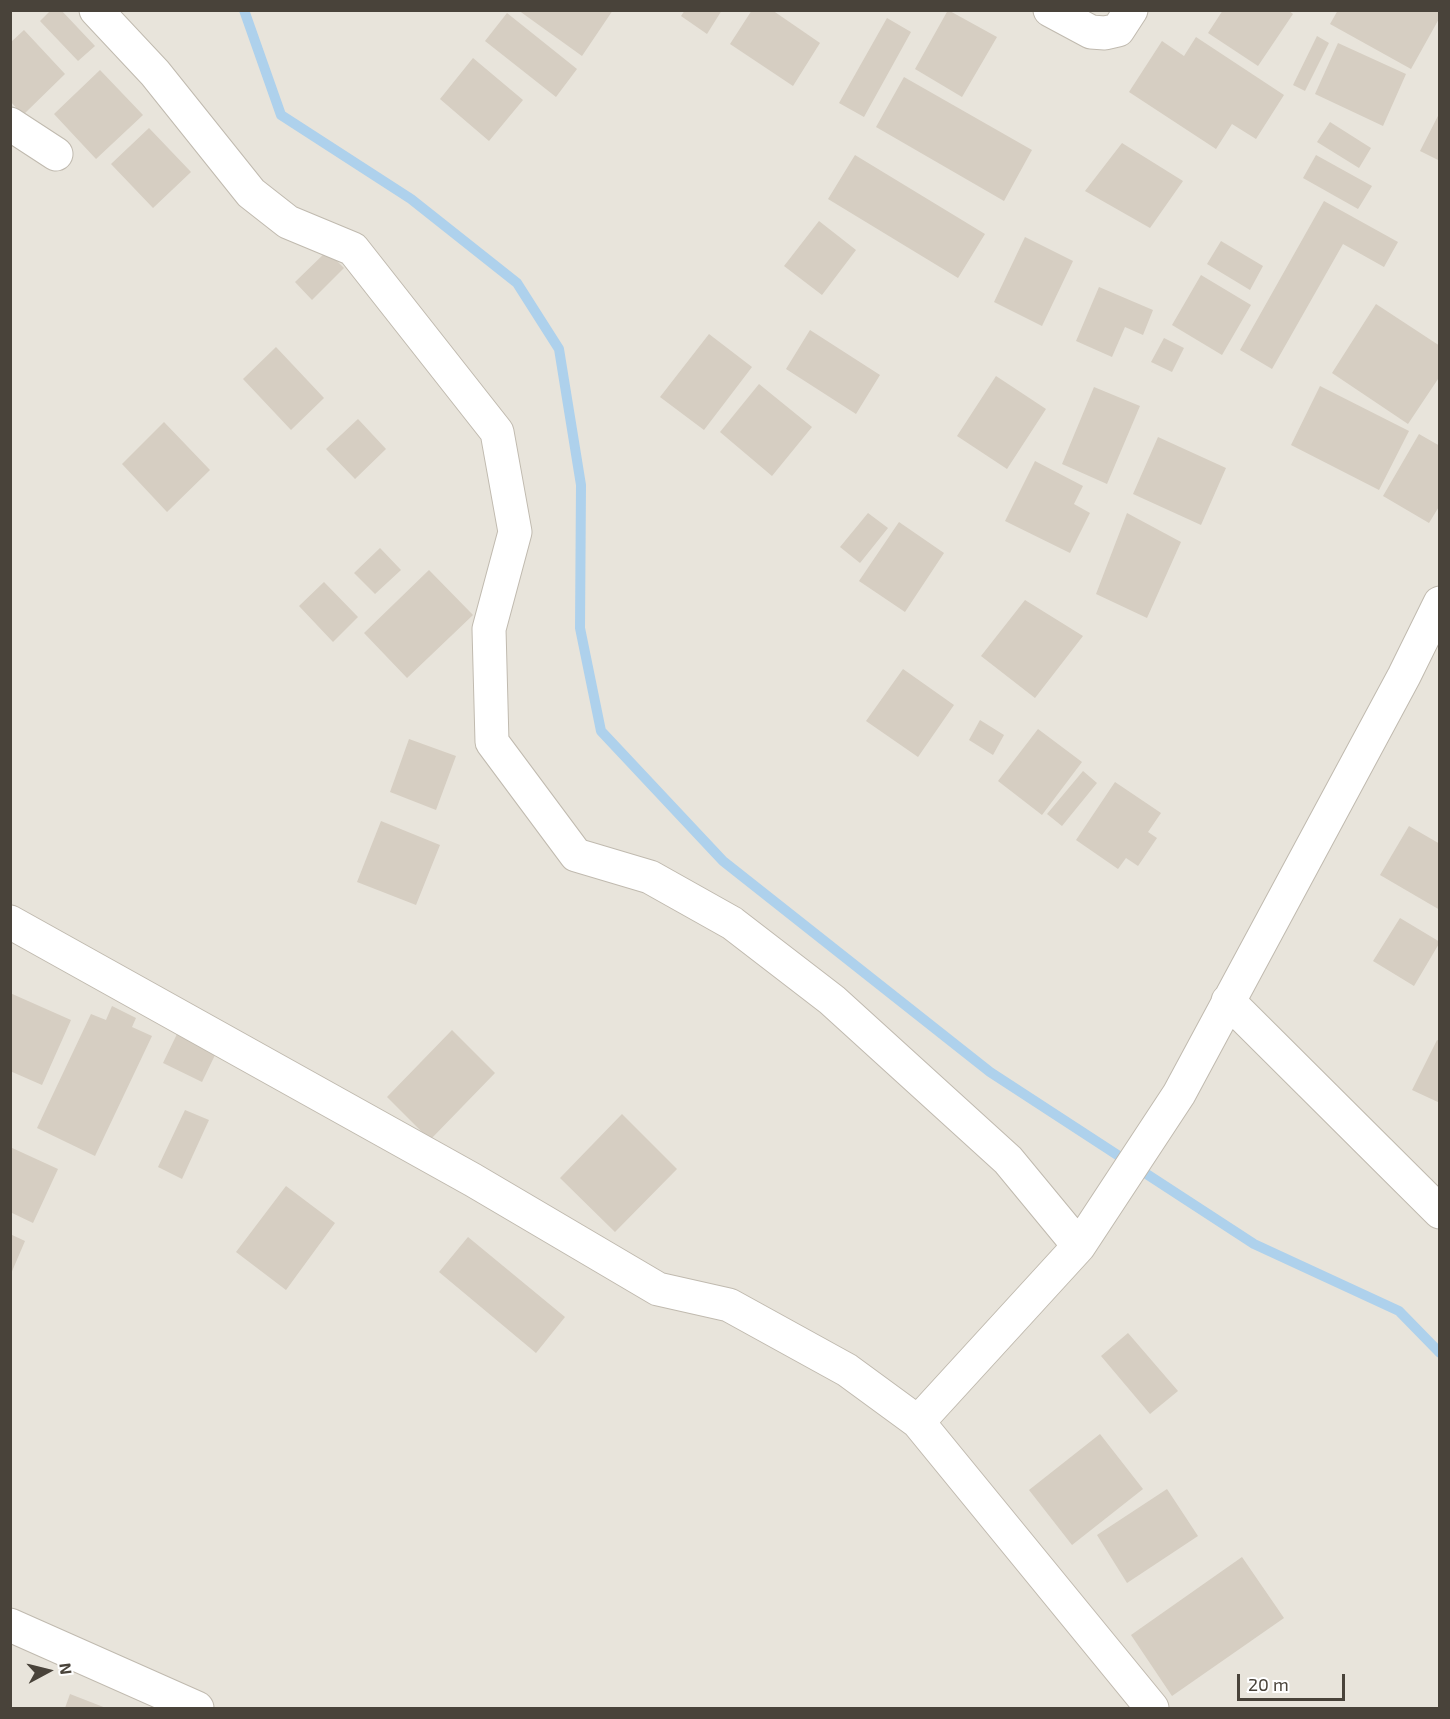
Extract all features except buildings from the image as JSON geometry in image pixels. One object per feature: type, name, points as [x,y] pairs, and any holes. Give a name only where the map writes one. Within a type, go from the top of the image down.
[{"type":"street","points":[[96,10],[155,73],[251,193],[288,222],[353,249],[497,432],[515,532],[489,629],[492,742],[576,855],[650,877],[732,923],[832,1000],[1008,1160],[1079,1246]]},
{"type":"street","points":[[1050,10],[1092,32],[1106,33],[1118,30],[1131,10]]},
{"type":"street","points":[[10,124],[56,153]]},
{"type":"street","points":[[918,1422],[1079,1246],[1179,1094],[1404,676],[1440,603]]},
{"type":"street","points":[[10,922],[473,1180],[658,1289],[729,1305],[847,1370],[918,1422],[1152,1708]]},
{"type":"street","points":[[1228,1001],[1440,1212]]},
{"type":"street","points":[[10,1625],[197,1708]]},
{"type":"shaded area","points":[[11,11],[1439,11],[1439,1708],[11,1708]]},
{"type":"waterway","points":[[244,10],[281,115],[411,199],[517,283],[559,349],[581,485],[580,628],[601,731],[723,861],[990,1072],[1254,1244],[1399,1311],[1440,1353]]}]
